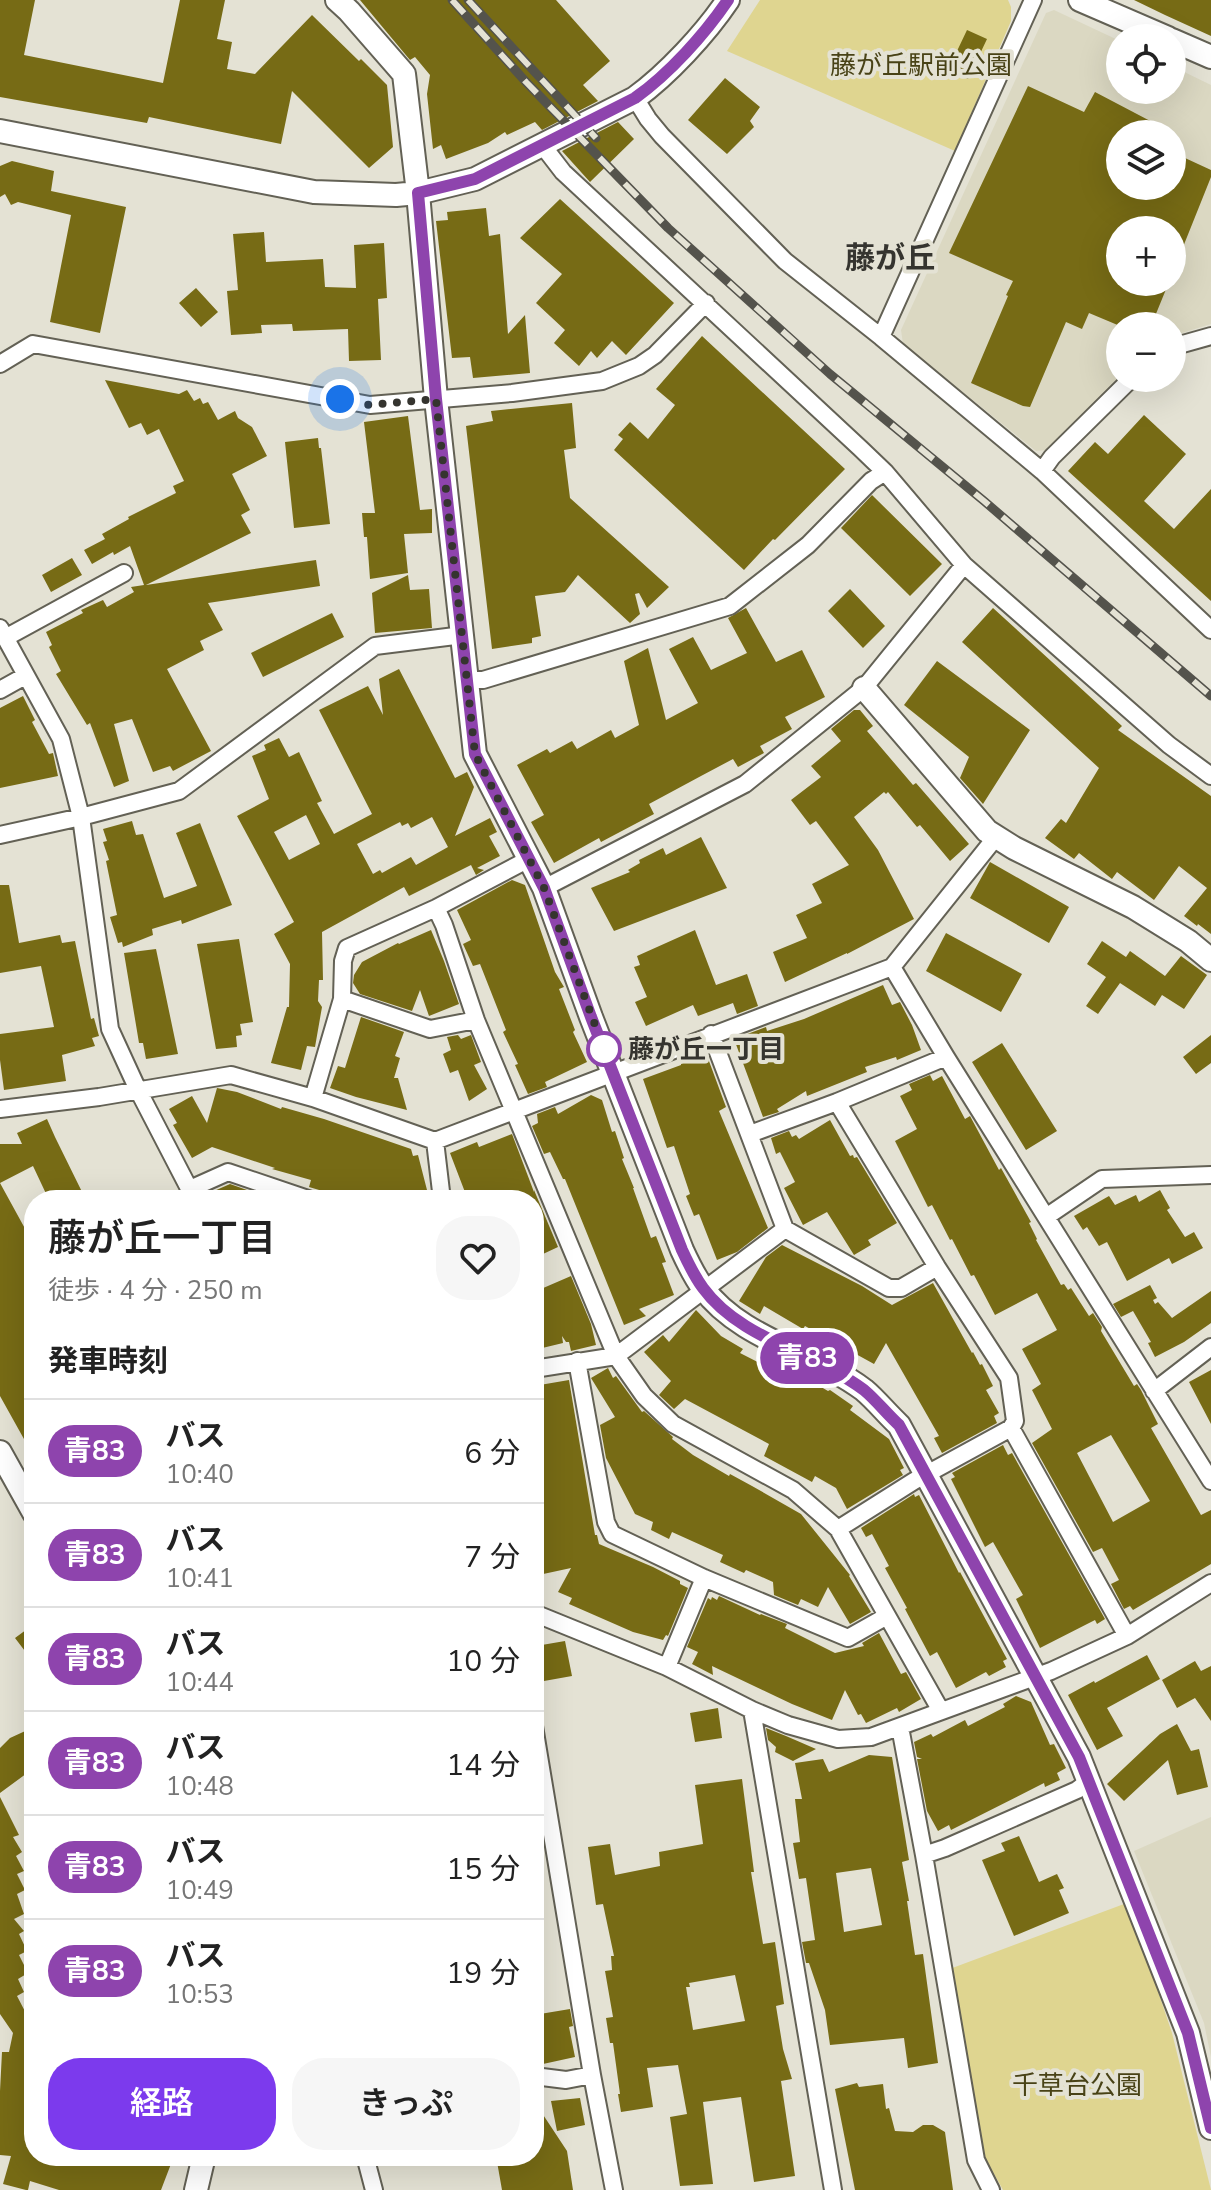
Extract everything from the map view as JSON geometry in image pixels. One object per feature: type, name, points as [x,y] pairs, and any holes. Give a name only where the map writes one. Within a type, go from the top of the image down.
[{"type":"street","points":[[337,0],[404,74],[475,754],[544,888],[682,1250],[703,1289],[728,1314],[864,1391],[899,1425],[1074,1747],[1188,2033],[1211,2128]]},
{"type":"street","points":[[0,131],[314,192],[373,195],[418,193],[475,179],[635,98],[688,49],[728,0]]},
{"type":"street","points":[[881,337],[1033,0]]},
{"type":"street","points":[[1080,0],[1135,24]]},
{"type":"street","points":[[1186,46],[1211,57]]},
{"type":"street","points":[[635,98],[662,136],[785,261],[1042,471],[1211,630]]},
{"type":"street","points":[[543,146],[563,172],[885,472],[964,565],[1169,745],[1211,776]]},
{"type":"street","points":[[0,364],[33,344],[370,405],[512,393],[602,381],[639,366],[655,355],[706,303]]},
{"type":"street","points":[[1186,343],[1211,336]]},
{"type":"street","points":[[1042,471],[1052,457],[1118,392]]},
{"type":"street","points":[[467,680],[483,680],[730,606],[808,545],[871,481],[885,472]]},
{"type":"street","points":[[544,888],[745,784],[864,688],[964,565]]},
{"type":"street","points":[[124,573],[3,633],[61,739],[81,817],[110,1029],[190,1190]]},
{"type":"street","points":[[0,835],[179,791],[375,646],[463,635]]},
{"type":"street","points":[[0,690],[25,676]]},
{"type":"street","points":[[864,688],[987,831],[1014,848],[1133,907],[1188,941],[1211,960]]},
{"type":"street","points":[[0,1109],[99,1097],[231,1075],[313,1098],[435,1141],[892,967],[996,837]]},
{"type":"street","points":[[313,1098],[342,999],[343,961],[347,948],[436,908],[529,859]]},
{"type":"street","points":[[436,908],[476,1020],[616,1356],[644,1396],[673,1424],[793,1490],[838,1529],[941,1711]]},
{"type":"street","points":[[892,967],[1211,1481]]},
{"type":"street","points":[[342,999],[430,1029],[476,1020]]},
{"type":"street","points":[[711,1034],[785,1229],[889,1288],[901,1288],[937,1267]]},
{"type":"street","points":[[750,1134],[946,1057]]},
{"type":"street","points":[[837,1102],[1009,1378],[1015,1421],[1011,1428],[838,1529]]},
{"type":"street","points":[[435,1141],[441,1190]]},
{"type":"street","points":[[201,1190],[228,1172],[281,1190]]},
{"type":"street","points":[[1046,1217],[1102,1179],[1211,1175]]},
{"type":"street","points":[[544,1367],[616,1356],[785,1229]]},
{"type":"street","points":[[1154,1391],[1211,1347]]},
{"type":"street","points":[[577,1361],[606,1522],[612,1534],[704,1578],[848,1638],[887,1616]]},
{"type":"street","points":[[1011,1428],[1127,1636]]},
{"type":"street","points":[[4,1468],[24,1498]]},
{"type":"street","points":[[667,1667],[704,1578]]},
{"type":"street","points":[[544,1617],[667,1667],[788,1725],[838,1739],[871,1737],[1036,1677],[1127,1636],[1211,1583]]},
{"type":"street","points":[[752,1710],[833,2190]]},
{"type":"street","points":[[900,1727],[976,2160],[991,2190]]},
{"type":"street","points":[[924,1855],[1077,1790],[1089,1781]]},
{"type":"street","points":[[544,1786],[614,2190]]},
{"type":"street","points":[[544,2077],[566,2080],[592,2075]]},
{"type":"street","points":[[196,2190],[202,2166]]},
{"type":"street","points":[[368,2166],[374,2190]]},
{"type":"shaded area","points":[[1054,10],[1106,34],[1106,104],[1186,104],[1186,73],[1211,85],[1211,324],[1186,332],[1186,312],[1106,312],[1106,391],[1049,450],[1036,451],[903,344],[901,330],[1046,13]]},
{"type":"shaded area","points":[[1211,1817],[1211,2057],[1204,2023],[1134,1851]]},
{"type":"green space","name":"藤が丘駅前公園","points":[[760,0],[1008,0],[1011,21],[955,151],[727,51]]},
{"type":"green space","name":"千草台公園","points":[[1124,1904],[1143,1947],[1172,2033],[1211,2190],[1003,2190],[983,2154],[947,1970]]},
{"type":"building","points":[[0,0],[35,0],[24,55],[163,83],[180,0],[225,0],[217,39],[232,42],[227,69],[255,74],[312,15],[387,85],[393,147],[369,168],[292,91],[281,144],[149,117],[147,123],[0,97]]},
{"type":"building","points":[[360,0],[556,0],[610,61],[583,85],[598,101],[542,130],[535,122],[446,159],[441,145],[433,149],[427,94],[430,75],[415,57],[410,60]]},
{"type":"building","points":[[1134,0],[1211,0],[1211,36],[1186,24]]},
{"type":"building","points":[[967,30],[987,39],[968,79],[948,70]]},
{"type":"building","points":[[725,78],[760,107],[750,121],[754,127],[727,154],[688,120]]},
{"type":"building","points":[[1028,86],[1084,112],[1095,92],[1106,98],[1106,104],[1118,104],[1148,120],[1106,120],[1106,200],[1186,200],[1186,158],[1211,170],[1186,240],[1186,216],[1106,216],[1106,296],[1163,296],[1157,312],[1106,312],[1106,320],[1089,313],[1082,329],[1066,322],[1030,407],[971,383],[1013,281],[949,253]]},
{"type":"building","points":[[618,122],[634,139],[590,182],[562,151]]},
{"type":"building","points":[[12,161],[54,171],[51,191],[126,207],[100,333],[50,322],[71,215],[18,202],[11,205],[5,194],[0,197],[0,166]]},
{"type":"building","points":[[560,199],[674,303],[626,355],[612,341],[597,358],[591,351],[579,366],[554,343],[565,330],[536,303],[562,274],[520,238]]},
{"type":"building","points":[[486,208],[489,236],[500,234],[508,334],[525,315],[530,373],[473,378],[470,357],[452,358],[436,221],[448,220],[447,212]]},
{"type":"building","points":[[264,232],[266,262],[323,259],[325,287],[356,288],[354,245],[384,243],[387,298],[378,299],[381,360],[349,361],[348,329],[293,331],[292,324],[261,325],[262,333],[231,335],[227,291],[238,290],[233,234]]},
{"type":"building","points":[[196,288],[218,312],[201,327],[179,303]]},
{"type":"building","points":[[702,336],[845,469],[744,570],[614,450],[623,439],[618,435],[630,422],[648,439],[675,405],[656,389]]},
{"type":"building","points":[[105,380],[179,394],[187,390],[194,401],[200,398],[203,404],[208,402],[218,420],[235,411],[238,418],[252,427],[267,456],[232,474],[250,510],[241,515],[251,533],[146,585],[316,560],[320,586],[208,603],[223,630],[200,641],[204,650],[167,669],[211,751],[173,771],[170,766],[153,772],[132,719],[114,724],[129,781],[114,787],[90,723],[87,725],[56,674],[61,671],[49,647],[52,645],[46,632],[83,613],[81,610],[103,600],[107,607],[134,592],[131,587],[144,585],[130,546],[92,564],[84,550],[105,539],[102,534],[128,517],[176,493],[173,486],[184,481],[159,429],[147,435],[141,423],[129,428]]},
{"type":"building","points":[[572,403],[576,448],[564,450],[570,498],[669,587],[647,608],[639,593],[635,594],[640,614],[630,623],[578,575],[565,592],[535,596],[541,636],[532,638],[532,643],[492,649],[466,426],[493,421],[491,411]]},
{"type":"building","points":[[1144,415],[1186,454],[1144,501],[1174,529],[1211,489],[1211,601],[1068,471],[1095,442],[1108,454]]},
{"type":"building","points":[[408,416],[420,510],[432,509],[432,533],[404,534],[408,573],[370,579],[362,513],[375,513],[364,422]]},
{"type":"building","points":[[318,438],[330,524],[294,528],[285,442]]},
{"type":"building","points":[[872,495],[942,564],[910,596],[841,528]]},
{"type":"building","points":[[72,558],[82,575],[51,592],[42,575]]},
{"type":"building","points":[[408,575],[410,590],[429,589],[432,628],[375,633],[372,593]]},
{"type":"building","points":[[850,589],[885,626],[863,648],[828,611]]},
{"type":"building","points":[[746,608],[776,662],[802,650],[825,697],[785,717],[792,729],[760,746],[764,753],[738,767],[733,759],[649,804],[654,814],[601,842],[599,838],[554,863],[531,822],[544,815],[517,765],[547,749],[550,753],[572,741],[577,749],[611,730],[615,738],[639,725],[624,661],[648,648],[666,720],[698,703],[669,649],[693,637],[711,670],[747,653],[728,618]]},
{"type":"building","points":[[993,608],[1122,726],[1118,730],[1211,796],[1211,934],[1184,916],[1207,888],[1179,866],[1154,900],[1117,872],[1112,879],[1079,853],[1074,859],[1045,838],[1061,819],[1066,823],[1099,768],[962,642]]},
{"type":"building","points":[[332,613],[344,637],[263,677],[251,653]]},
{"type":"building","points":[[937,661],[1030,730],[983,804],[960,778],[969,757],[904,705]]},
{"type":"building","points":[[399,669],[455,778],[467,772],[474,787],[455,836],[490,818],[497,832],[489,836],[500,856],[477,868],[484,870],[476,875],[471,865],[409,896],[404,887],[322,932],[323,980],[319,980],[318,1001],[322,1007],[315,1047],[307,1046],[301,1070],[271,1063],[289,1007],[290,964],[274,934],[294,922],[237,816],[269,799],[252,756],[266,750],[264,745],[279,738],[289,757],[299,752],[322,801],[317,803],[334,834],[372,814],[319,710],[368,686],[383,715],[379,679]],"holes":[[[306,815],[320,844],[289,860],[274,832]],[[432,817],[448,847],[416,865],[411,857],[382,873],[380,870],[373,874],[357,844],[400,822],[402,826],[408,823],[411,828]]]},
{"type":"building","points":[[23,696],[35,720],[32,722],[49,754],[53,753],[58,776],[0,788],[0,708]]},
{"type":"building","points":[[854,710],[860,710],[873,726],[867,731],[969,844],[950,861],[920,825],[917,827],[888,792],[884,792],[854,817],[878,850],[914,919],[785,982],[773,952],[807,938],[796,915],[822,903],[812,884],[849,865],[816,821],[810,825],[791,800],[821,777],[811,766],[841,741],[831,729]]},
{"type":"building","points":[[132,821],[136,835],[143,834],[164,898],[197,886],[176,833],[200,823],[232,905],[182,924],[181,920],[152,929],[153,935],[123,947],[122,942],[118,943],[110,917],[117,915],[103,829]]},
{"type":"building","points":[[701,837],[727,888],[614,931],[591,888],[630,872],[628,870],[640,863],[639,860],[663,848],[666,855]]},
{"type":"building","points":[[990,862],[1069,907],[1049,943],[970,898]]},
{"type":"building","points":[[512,880],[525,885],[555,972],[564,987],[559,989],[575,1030],[573,1032],[587,1062],[545,1082],[547,1087],[528,1094],[480,964],[473,966],[463,944],[471,940],[457,910]]},
{"type":"building","points":[[0,885],[9,885],[19,943],[60,935],[62,943],[75,941],[91,1019],[94,1018],[99,1036],[92,1038],[95,1046],[62,1055],[66,1081],[4,1090],[0,1034],[54,1027],[41,966],[0,973]]},
{"type":"building","points":[[431,930],[459,1004],[429,1016],[420,990],[412,1011],[360,994],[353,983],[362,962]]},
{"type":"building","points":[[695,930],[716,985],[747,974],[758,1006],[737,1014],[733,1003],[698,1016],[693,1005],[646,1026],[635,1002],[647,997],[634,967],[640,965],[637,956]]},
{"type":"building","points":[[946,933],[1022,974],[1001,1012],[926,971]]},
{"type":"building","points":[[239,939],[253,1022],[240,1024],[242,1035],[236,1036],[237,1047],[216,1049],[197,944]]},
{"type":"building","points":[[1102,941],[1126,957],[1130,951],[1165,976],[1181,956],[1207,975],[1184,1009],[1162,995],[1155,1006],[1120,983],[1098,1014],[1086,1006],[1106,977],[1087,964]]},
{"type":"building","points":[[156,949],[178,1054],[146,1059],[143,1043],[139,1043],[124,953]]},
{"type":"building","points":[[883,985],[892,1005],[900,1002],[921,1050],[897,1060],[896,1057],[865,1067],[867,1072],[807,1096],[806,1091],[777,1109],[779,1112],[763,1117],[734,1039],[766,1027],[767,1031],[804,1019]]},
{"type":"building","points":[[361,1017],[404,1032],[395,1056],[400,1058],[394,1078],[398,1078],[407,1110],[330,1088],[338,1066],[345,1068]]},
{"type":"building","points":[[458,1035],[461,1039],[471,1035],[481,1062],[474,1065],[487,1089],[469,1101],[458,1070],[450,1073],[443,1054],[451,1050],[447,1037]]},
{"type":"building","points":[[1211,1035],[1211,1063],[1196,1074],[1183,1057]]},
{"type":"building","points":[[1002,1043],[1057,1131],[1026,1150],[972,1062]]},
{"type":"building","points":[[706,1053],[726,1107],[719,1111],[768,1228],[737,1252],[717,1260],[699,1214],[694,1216],[674,1146],[667,1148],[643,1079]]},
{"type":"building","points":[[930,1075],[933,1081],[942,1076],[965,1119],[970,1116],[999,1170],[1001,1168],[1061,1285],[1064,1284],[1068,1290],[1071,1288],[1089,1316],[1093,1313],[1134,1386],[1137,1384],[1141,1390],[1158,1424],[1151,1428],[1201,1515],[1211,1510],[1211,1564],[1133,1610],[1130,1606],[1124,1609],[1111,1584],[1119,1580],[1102,1548],[1093,1552],[1032,1443],[1052,1429],[1032,1390],[1041,1384],[1022,1349],[1057,1330],[1037,1293],[995,1315],[932,1205],[928,1207],[895,1141],[917,1129],[900,1096],[912,1090],[909,1084]],"holes":[[[1111,1435],[1150,1501],[1113,1522],[1077,1453]]]},
{"type":"building","points":[[217,1088],[237,1092],[281,1109],[324,1119],[411,1149],[413,1156],[418,1155],[427,1190],[319,1190],[309,1187],[311,1180],[212,1147],[192,1158],[173,1125],[177,1123],[169,1109],[192,1096],[207,1123]]},
{"type":"building","points":[[591,1095],[602,1100],[612,1132],[615,1131],[651,1238],[656,1236],[666,1262],[662,1263],[674,1295],[639,1309],[646,1316],[624,1325],[565,1179],[550,1152],[544,1154],[532,1126],[538,1123],[537,1114],[555,1107],[558,1114]]},
{"type":"building","points":[[47,1119],[81,1190],[44,1190],[33,1166],[0,1183],[0,1144],[22,1144],[17,1133]]},
{"type":"building","points":[[830,1120],[850,1156],[857,1157],[897,1223],[868,1240],[871,1245],[854,1255],[827,1212],[803,1225],[784,1188],[795,1182],[780,1152],[776,1154],[771,1138],[789,1131],[792,1137],[796,1135],[799,1139]]},
{"type":"building","points":[[512,1134],[533,1190],[464,1190],[450,1153],[477,1142],[479,1147]]},
{"type":"building","points":[[0,1183],[24,1227],[24,1439],[0,1396]]},
{"type":"building","points":[[230,1184],[247,1190],[216,1190]]},
{"type":"building","points":[[1160,1190],[1170,1208],[1167,1210],[1185,1237],[1194,1232],[1203,1248],[1172,1264],[1169,1258],[1127,1281],[1107,1242],[1099,1246],[1087,1227],[1083,1230],[1074,1216],[1109,1196],[1115,1205],[1136,1195],[1139,1202]]},
{"type":"building","points":[[544,1214],[558,1247],[544,1254]]},
{"type":"building","points":[[782,1245],[892,1305],[933,1283],[993,1386],[986,1390],[999,1413],[994,1416],[997,1423],[942,1453],[934,1438],[939,1436],[886,1343],[874,1364],[764,1306],[760,1314],[739,1301],[766,1257]]},
{"type":"building","points":[[571,1276],[591,1324],[596,1345],[571,1351],[569,1342],[562,1336],[563,1343],[544,1348],[544,1288]]},
{"type":"building","points":[[1150,1285],[1157,1298],[1153,1300],[1155,1304],[1158,1302],[1172,1318],[1211,1291],[1211,1323],[1155,1357],[1148,1343],[1151,1342],[1133,1311],[1121,1317],[1113,1304]]},
{"type":"building","points":[[696,1310],[721,1336],[743,1349],[740,1353],[781,1374],[785,1366],[853,1406],[850,1410],[889,1439],[904,1468],[900,1470],[903,1475],[847,1509],[836,1488],[815,1476],[812,1482],[764,1456],[769,1444],[685,1399],[674,1409],[659,1395],[671,1381],[644,1352],[663,1335],[669,1342]]},
{"type":"building","points":[[608,1368],[642,1412],[693,1455],[801,1514],[850,1575],[871,1612],[850,1624],[828,1587],[818,1607],[801,1599],[798,1605],[774,1595],[773,1582],[720,1562],[723,1555],[672,1532],[669,1539],[651,1530],[653,1522],[635,1514],[606,1458],[600,1425],[615,1417],[591,1378]]},
{"type":"building","points":[[1211,1370],[1211,1424],[1189,1382]]},
{"type":"building","points":[[569,1380],[599,1544],[653,1567],[688,1588],[668,1636],[663,1640],[633,1632],[569,1604],[572,1598],[558,1592],[571,1568],[544,1574],[544,1384]]},
{"type":"building","points":[[1003,1445],[1008,1455],[1012,1453],[1105,1619],[1097,1624],[1095,1620],[1040,1648],[1016,1599],[1023,1595],[993,1542],[985,1547],[951,1479],[955,1477],[952,1473]]},
{"type":"building","points":[[914,1494],[915,1497],[919,1495],[1007,1659],[1003,1661],[1006,1667],[989,1676],[986,1672],[956,1688],[937,1652],[930,1656],[885,1568],[889,1566],[872,1534],[866,1537],[861,1528]]},
{"type":"building","points":[[719,1596],[787,1624],[785,1628],[835,1653],[864,1646],[862,1643],[879,1633],[901,1674],[906,1672],[921,1699],[899,1712],[897,1708],[866,1723],[861,1714],[858,1715],[845,1690],[832,1720],[712,1666],[713,1675],[692,1664],[698,1652],[687,1647],[708,1598],[717,1600]]},
{"type":"building","points":[[24,1631],[24,1650],[15,1638]]},
{"type":"building","points":[[565,1641],[572,1676],[544,1681],[544,1645]]},
{"type":"building","points":[[1147,1655],[1160,1679],[1107,1708],[1123,1736],[1097,1750],[1068,1695]]},
{"type":"building","points":[[1195,1661],[1201,1671],[1211,1666],[1211,1721],[1195,1698],[1177,1708],[1162,1680]]},
{"type":"building","points":[[1016,1696],[1031,1702],[1050,1745],[1054,1744],[1066,1768],[1057,1773],[1060,1780],[1045,1787],[1044,1783],[951,1830],[949,1825],[938,1831],[927,1811],[917,1759],[922,1759],[917,1757],[914,1742],[931,1734],[933,1737],[965,1720],[968,1726],[1005,1707],[1003,1704]]},
{"type":"building","points":[[718,1708],[722,1738],[695,1742],[690,1713]]},
{"type":"building","points":[[1177,1724],[1191,1751],[1199,1749],[1208,1787],[1177,1795],[1168,1760],[1124,1801],[1107,1784],[1160,1734]]},
{"type":"building","points":[[766,1728],[816,1749],[793,1761],[775,1752],[776,1747],[768,1740]]},
{"type":"building","points":[[24,1732],[24,1775],[0,1793],[0,1748],[10,1738]]},
{"type":"building","points":[[869,1755],[892,1757],[909,1860],[902,1862],[915,1955],[923,1954],[938,2063],[908,2068],[904,2038],[830,2045],[825,2010],[809,1963],[806,1963],[802,1942],[815,1940],[806,1878],[799,1879],[793,1843],[800,1842],[795,1799],[802,1799],[795,1763],[823,1759],[829,1772]],"holes":[[[871,1868],[882,1925],[844,1932],[836,1873]]]},
{"type":"building","points":[[742,1779],[754,1872],[751,1872],[763,1944],[775,1942],[784,2004],[776,2006],[792,2079],[781,2081],[795,2176],[754,2182],[741,2097],[703,2102],[713,2184],[680,2186],[670,2117],[687,2114],[678,2065],[647,2068],[653,2107],[621,2112],[613,2043],[610,2043],[606,2018],[613,2017],[605,1971],[612,1970],[611,1956],[614,1956],[603,1904],[596,1905],[588,1847],[610,1844],[615,1875],[660,1866],[659,1852],[703,1844],[695,1785]],"holes":[[[735,1975],[745,2021],[693,2030],[686,1987],[690,1987],[689,1983]]]},
{"type":"building","points":[[0,1797],[19,1835],[13,1837],[22,1852],[16,1856],[24,1871],[17,1874],[24,1890],[17,1894],[24,1914],[14,1919],[24,1931],[19,1934],[24,1952],[19,1955],[24,1965],[24,1975],[18,1979],[24,1992],[17,1996],[24,2009],[24,2166],[170,2166],[161,2190],[59,2190],[30,2181],[26,2190],[3,2184],[11,2156],[0,2155],[2,2052],[9,2052],[13,2033],[0,2014]]},
{"type":"building","points":[[1019,1836],[1039,1882],[1057,1874],[1064,1888],[1059,1890],[1069,1913],[1014,1936],[982,1860],[1005,1851],[1001,1843]]},
{"type":"building","points":[[570,2009],[573,2026],[569,2027],[575,2057],[544,2064],[544,2013]]},
{"type":"building","points":[[857,2083],[859,2087],[883,2084],[886,2109],[889,2108],[895,2131],[913,2132],[923,2125],[933,2125],[945,2132],[953,2190],[855,2190],[835,2089]]},
{"type":"building","points":[[580,2098],[585,2125],[557,2131],[551,2101]]},
{"type":"building","points":[[544,2116],[567,2151],[573,2190],[502,2190],[498,2166],[544,2166]]},
{"type":"railway","points":[[452,0],[526,82],[668,228],[830,374],[984,501],[1211,696]]},
{"type":"railway","points":[[468,0],[596,138]]},
{"type":"bus line","name":"青83","points":[[728,0],[688,49],[635,98],[475,179],[418,193],[436,399],[475,754],[544,888],[682,1250],[703,1289],[728,1314],[864,1391],[899,1425],[1063,1726],[1089,1781],[1188,2033],[1211,2128]]},
{"type":"place","name":"藤が丘一丁目","points":[[604,1049]]},
{"type":"district","name":"藤が丘","points":[[890,258]]},
{"type":"route","points":[[340,399],[370,405],[436,399],[475,754],[544,888],[604,1049]]}]
